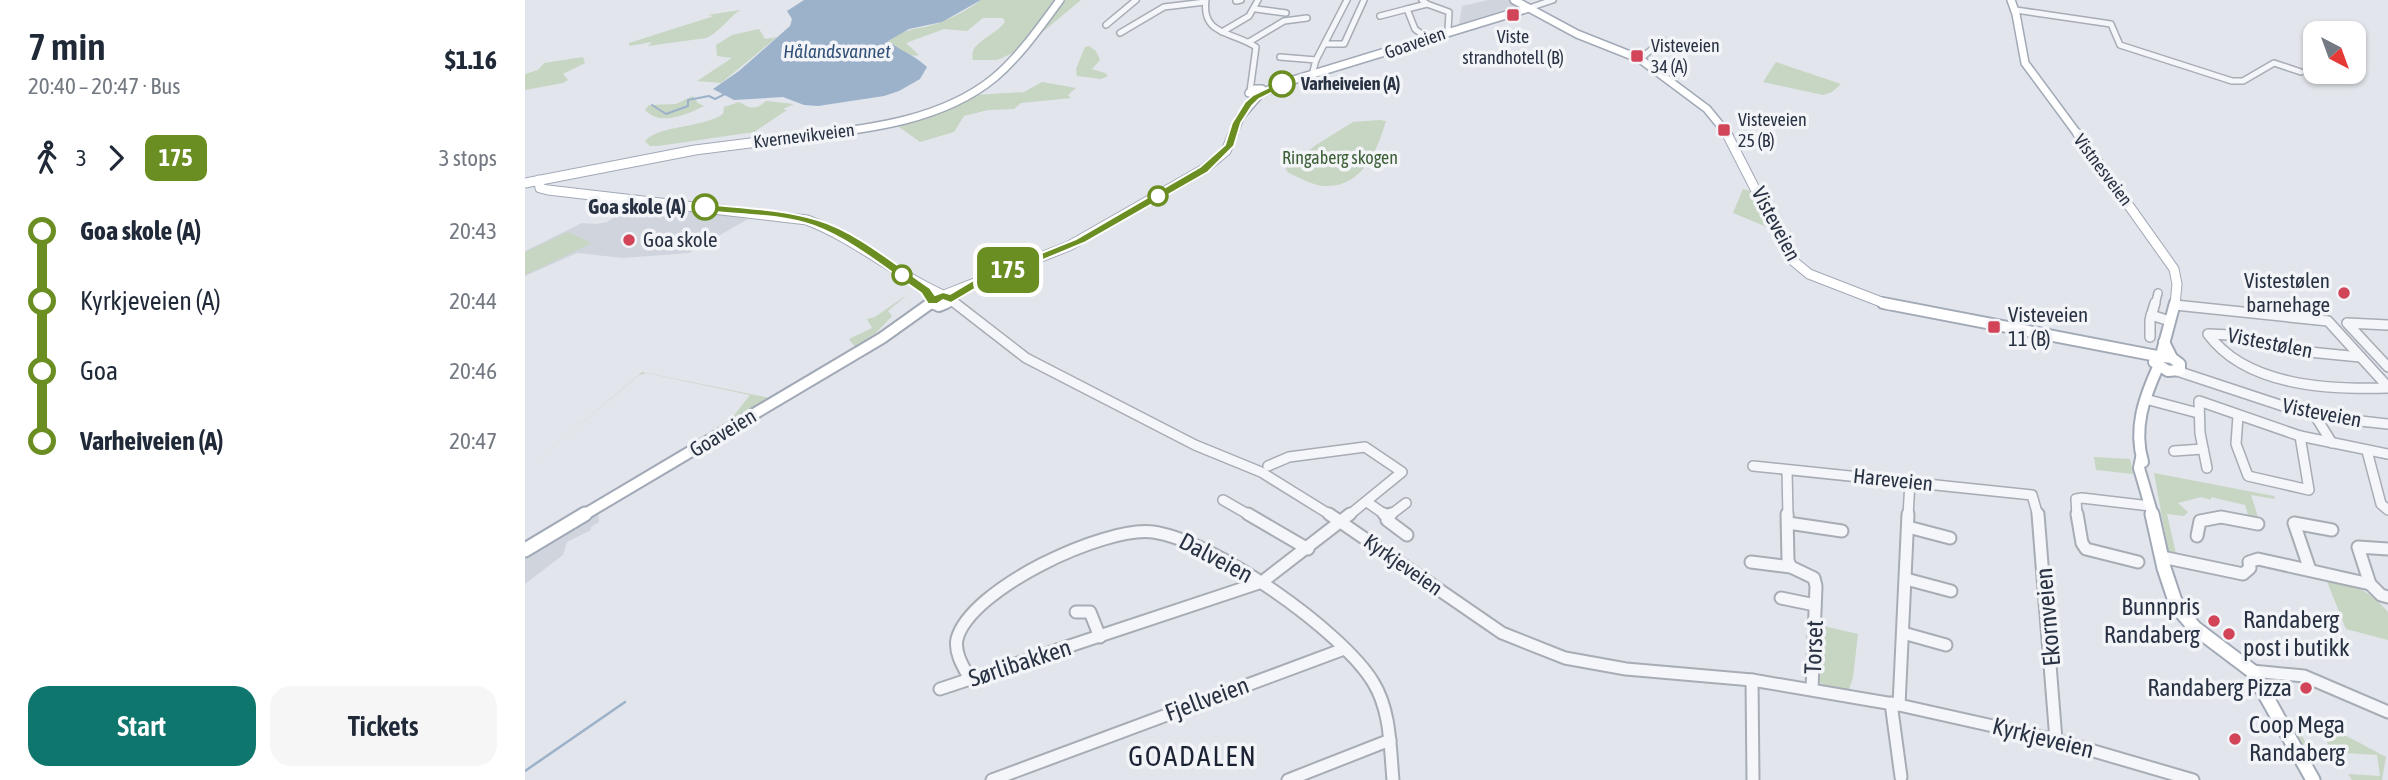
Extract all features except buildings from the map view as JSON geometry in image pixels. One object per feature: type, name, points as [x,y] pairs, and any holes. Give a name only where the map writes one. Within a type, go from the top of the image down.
[{"type":"main road","name":"Kvernevikveien","points":[[525,183],[721,145],[857,130],[919,115],[967,95],[994,78],[1009,64],[1058,0]]},
{"type":"main road","name":"Visteveien","points":[[1514,0],[1577,34],[1640,59],[1697,100],[1721,123],[1733,140],[1791,259],[1804,272],[1885,304],[2136,354],[2166,363]]},
{"type":"main road","name":"Vistnesveien","points":[[2011,0],[2016,10],[2019,47],[2025,63],[2169,259],[2177,276],[2175,305],[2164,342],[2166,363]]},
{"type":"main road","name":"Goaveien","points":[[525,550],[919,314],[968,287],[1080,241],[1204,169],[1229,146],[1237,123],[1256,93],[1529,8]]},
{"type":"main road","name":"Kyrkjeveien","points":[[539,180],[540,188],[548,190],[807,220],[841,235],[944,301]]},
{"type":"main road","points":[[2166,363],[2148,395],[2138,429],[2141,458],[2139,468],[2145,482],[2173,599],[2182,614],[2203,636],[2252,671],[2313,780]]},
{"type":"street","points":[[1106,25],[1136,0]]},
{"type":"street","points":[[1222,32],[1247,18],[1255,9],[1258,0]]},
{"type":"street","points":[[1318,72],[1315,62],[1347,0]]},
{"type":"street","points":[[1326,44],[1344,44],[1364,0]]},
{"type":"street","name":"Goaveien","points":[[1529,8],[1553,0]]},
{"type":"street","points":[[1120,33],[1164,7],[1206,1],[1204,17],[1222,32],[1249,42],[1257,50],[1249,80],[1256,93]]},
{"type":"street","points":[[1380,16],[1424,2],[1449,12],[1448,30]]},
{"type":"street","points":[[1255,9],[1286,13]]},
{"type":"street","points":[[1407,9],[1411,24],[1418,34],[1428,39]]},
{"type":"street","points":[[2016,10],[2111,23],[2120,45],[2232,81],[2243,81],[2274,63],[2301,72]]},
{"type":"street","points":[[1340,14],[1357,15]]},
{"type":"street","points":[[1249,42],[1283,21],[1307,18]]},
{"type":"street","points":[[1640,59],[1663,40]]},
{"type":"street","points":[[1280,57],[1315,62]]},
{"type":"street","points":[[2150,337],[2151,315],[2158,293]]},
{"type":"street","name":"Kyrkjeveien","points":[[944,301],[1026,358],[1195,445],[1261,472],[1502,633],[1541,650],[1576,660],[1626,668],[1752,680],[1895,704],[2056,740],[2193,780]]},
{"type":"street","points":[[2175,305],[2328,321],[2388,387]]},
{"type":"street","points":[[2151,315],[2171,321]]},
{"type":"street","points":[[2388,325],[2347,323],[2388,367]]},
{"type":"street","name":"Vistestølen","points":[[2360,357],[2288,350],[2263,346],[2229,334],[2208,334],[2223,355],[2265,373],[2299,382],[2337,387],[2388,387]]},
{"type":"street","name":"Visteveien","points":[[2166,363],[2268,402],[2314,414],[2388,424]]},
{"type":"street","points":[[2148,395],[2198,413]]},
{"type":"street","points":[[2207,468],[2198,413],[2199,401],[2300,436],[2329,439],[2367,451],[2388,454]]},
{"type":"street","points":[[2314,414],[2329,439]]},
{"type":"street","points":[[2238,416],[2236,444],[2248,476],[2309,490],[2300,436]]},
{"type":"street","points":[[2325,416],[2329,439]]},
{"type":"street","name":"Sørlibakken","points":[[940,688],[1262,582],[1308,550],[1402,472],[1365,447],[1289,457],[1268,466]]},
{"type":"street","points":[[2174,451],[2203,449]]},
{"type":"street","points":[[2367,451],[2381,504],[2388,510]]},
{"type":"street","name":"Hareveien","points":[[1753,466],[2032,495]]},
{"type":"street","points":[[1787,470],[1788,561],[1791,567]]},
{"type":"street","points":[[1901,778],[1895,704],[1903,633],[1910,482]]},
{"type":"street","name":"Ekornveien","points":[[2032,495],[2039,518],[2056,740]]},
{"type":"street","points":[[2138,562],[2086,549],[2082,543],[2074,503],[2076,499],[2082,498],[2150,506]]},
{"type":"street","points":[[1223,500],[1308,550]]},
{"type":"street","points":[[1367,502],[1388,517],[1390,524],[1407,536]]},
{"type":"street","points":[[1388,517],[1406,503]]},
{"type":"street","points":[[2197,536],[2200,521],[2221,517],[2258,524]]},
{"type":"street","points":[[1788,523],[1842,531]]},
{"type":"street","points":[[2310,570],[2294,523],[2332,530]]},
{"type":"street","points":[[1907,527],[1950,538]]},
{"type":"street","name":"Dalveien","points":[[970,679],[958,653],[957,639],[963,624],[974,611],[1046,561],[1092,541],[1134,532],[1170,534],[1184,538],[1262,582],[1344,649],[1371,679],[1379,694],[1387,716],[1392,780]]},
{"type":"street","points":[[2388,549],[2358,547],[2370,584],[2381,596],[2388,597]]},
{"type":"street","points":[[2162,557],[2243,574],[2250,568],[2249,562],[2258,559],[2370,584]]},
{"type":"street","points":[[1751,562],[1791,567]]},
{"type":"street","name":"Torset","points":[[1791,567],[1814,579],[1812,689]]},
{"type":"street","points":[[1906,579],[1951,591]]},
{"type":"street","name":"Torset","points":[[1781,598],[1815,605]]},
{"type":"street","name":"Sørlibakken","points":[[1076,612],[1090,612],[1100,637]]},
{"type":"street","points":[[1903,633],[1946,645]]},
{"type":"street","name":"Fjellveien","points":[[992,780],[1344,649]]},
{"type":"street","points":[[2252,671],[2304,676],[2388,712]]},
{"type":"street","points":[[1752,680],[1753,780]]},
{"type":"street","points":[[1288,780],[1390,740]]},
{"type":"shaded area","points":[[1488,0],[1509,0],[1521,8],[1459,24],[1462,6]]},
{"type":"shaded area","name":"Goa skole","points":[[628,207],[705,212],[748,219],[689,253],[623,258],[577,253],[525,276],[525,251],[582,223],[607,222]]},
{"type":"shaded area","points":[[598,509],[599,522],[591,527],[591,530],[567,542],[563,555],[525,584],[525,552]]},
{"type":"green space","points":[[981,0],[1081,0],[1022,49],[997,60],[973,60],[972,54],[978,44],[1005,22],[1003,18],[983,18],[967,31],[944,29],[906,43],[919,55],[914,56],[906,54],[888,41],[900,33],[946,20]]},
{"type":"green space","points":[[740,10],[706,38],[629,46],[629,43],[714,16],[707,15]]},
{"type":"green space","points":[[759,29],[765,39],[777,37],[721,83],[697,81],[732,58],[717,56],[716,45],[732,35]]},
{"type":"green space","points":[[1089,46],[1096,51],[1100,60],[1092,69],[1108,76],[1101,79],[1077,76],[1076,69],[1085,47]]},
{"type":"green space","points":[[583,57],[585,63],[563,74],[568,80],[563,83],[525,90],[525,74],[538,70],[544,63]]},
{"type":"green space","points":[[1776,62],[1841,84],[1832,92],[1823,95],[1763,82]]},
{"type":"green space","points":[[1042,82],[1076,88],[1068,95],[1071,98],[1021,103],[1014,109],[988,110],[964,116],[954,132],[920,142],[895,124],[975,95],[1024,92]]},
{"type":"green space","points":[[693,96],[704,106],[682,115],[658,118],[645,110],[649,105],[676,104]]},
{"type":"green space","points":[[766,101],[794,104],[783,109],[787,110],[754,132],[658,146],[650,146],[645,141],[660,132],[714,119],[723,114],[724,107],[739,102],[753,107]]},
{"type":"green space","name":"Ringaberg skogen","points":[[1386,121],[1373,155],[1358,174],[1349,180],[1339,185],[1321,186],[1285,169],[1316,145],[1353,122]]},
{"type":"green space","points":[[1743,189],[1754,192],[1772,229],[1733,213]]},
{"type":"green space","points":[[568,232],[592,243],[525,275],[525,252]]},
{"type":"green space","points":[[908,294],[888,311],[892,316],[875,334],[855,347],[849,339],[872,328],[867,319],[875,317]]},
{"type":"green space","points":[[642,372],[770,398],[698,442],[728,423],[750,395],[646,373],[639,375],[525,471]]},
{"type":"green space","points":[[2094,457],[2130,459],[2133,474],[2096,470]]},
{"type":"green space","points":[[2154,473],[2274,496],[2275,499],[2251,495],[2259,520],[2249,518],[2245,505],[2211,497],[2211,500],[2201,497],[2178,503],[2188,512],[2184,516],[2167,514],[2177,558],[2168,551]]},
{"type":"green space","points":[[2326,579],[2360,590],[2381,604],[2388,612],[2388,640],[2346,629]]},
{"type":"green space","points":[[1819,625],[1858,634],[1853,677],[1848,693],[1817,682]]},
{"type":"green space","points":[[2289,719],[2327,728],[2386,757],[2382,780],[2352,780],[2348,774],[2380,776],[2377,755],[2344,753],[2346,759],[2337,758],[2322,734],[2300,732],[2314,758],[2308,758]]},
{"type":"water","name":"Hålandsvannet","points":[[804,0],[981,0],[942,22],[909,29],[888,41],[927,67],[920,79],[884,96],[818,106],[804,105],[783,97],[734,100],[713,89],[739,71],[790,26],[792,19],[787,11]]},
{"type":"waterway","points":[[652,105],[666,114],[688,106],[688,100],[709,96],[715,99],[725,94]]},
{"type":"waterway","points":[[525,771],[625,702]]},
{"type":"bus line","name":"175","points":[[705,207],[799,218],[817,223],[833,230],[926,290],[933,302],[943,295],[951,299],[976,283],[1080,241],[1214,163],[1229,146],[1237,123],[1249,104],[1267,90],[1282,84]]},
{"type":"place","name":"Viste strandhotell (B)","points":[[1513,15]]},
{"type":"place","name":"Visteveien 34 (A)","points":[[1637,56]]},
{"type":"place","name":"Varheiveien (A)","points":[[1282,84]]},
{"type":"place","name":"Visteveien 25 (B)","points":[[1724,130]]},
{"type":"place","name":"Goa skole (A)","points":[[705,207]]},
{"type":"place","name":"Goa skole","points":[[629,240]]},
{"type":"place","name":"Vistestølen barnehage","points":[[2344,293]]},
{"type":"place","name":"Visteveien 11 (B)","points":[[1994,327]]},
{"type":"place","name":"Bunnpris Randaberg","points":[[2214,621]]},
{"type":"place","name":"Randaberg post i butikk","points":[[2229,634]]},
{"type":"place","name":"Randaberg Pizza","points":[[2306,688]]},
{"type":"place","name":"Coop Mega Randaberg","points":[[2235,739]]},
{"type":"district","name":"GOADALEN","points":[[1193,756]]}]
